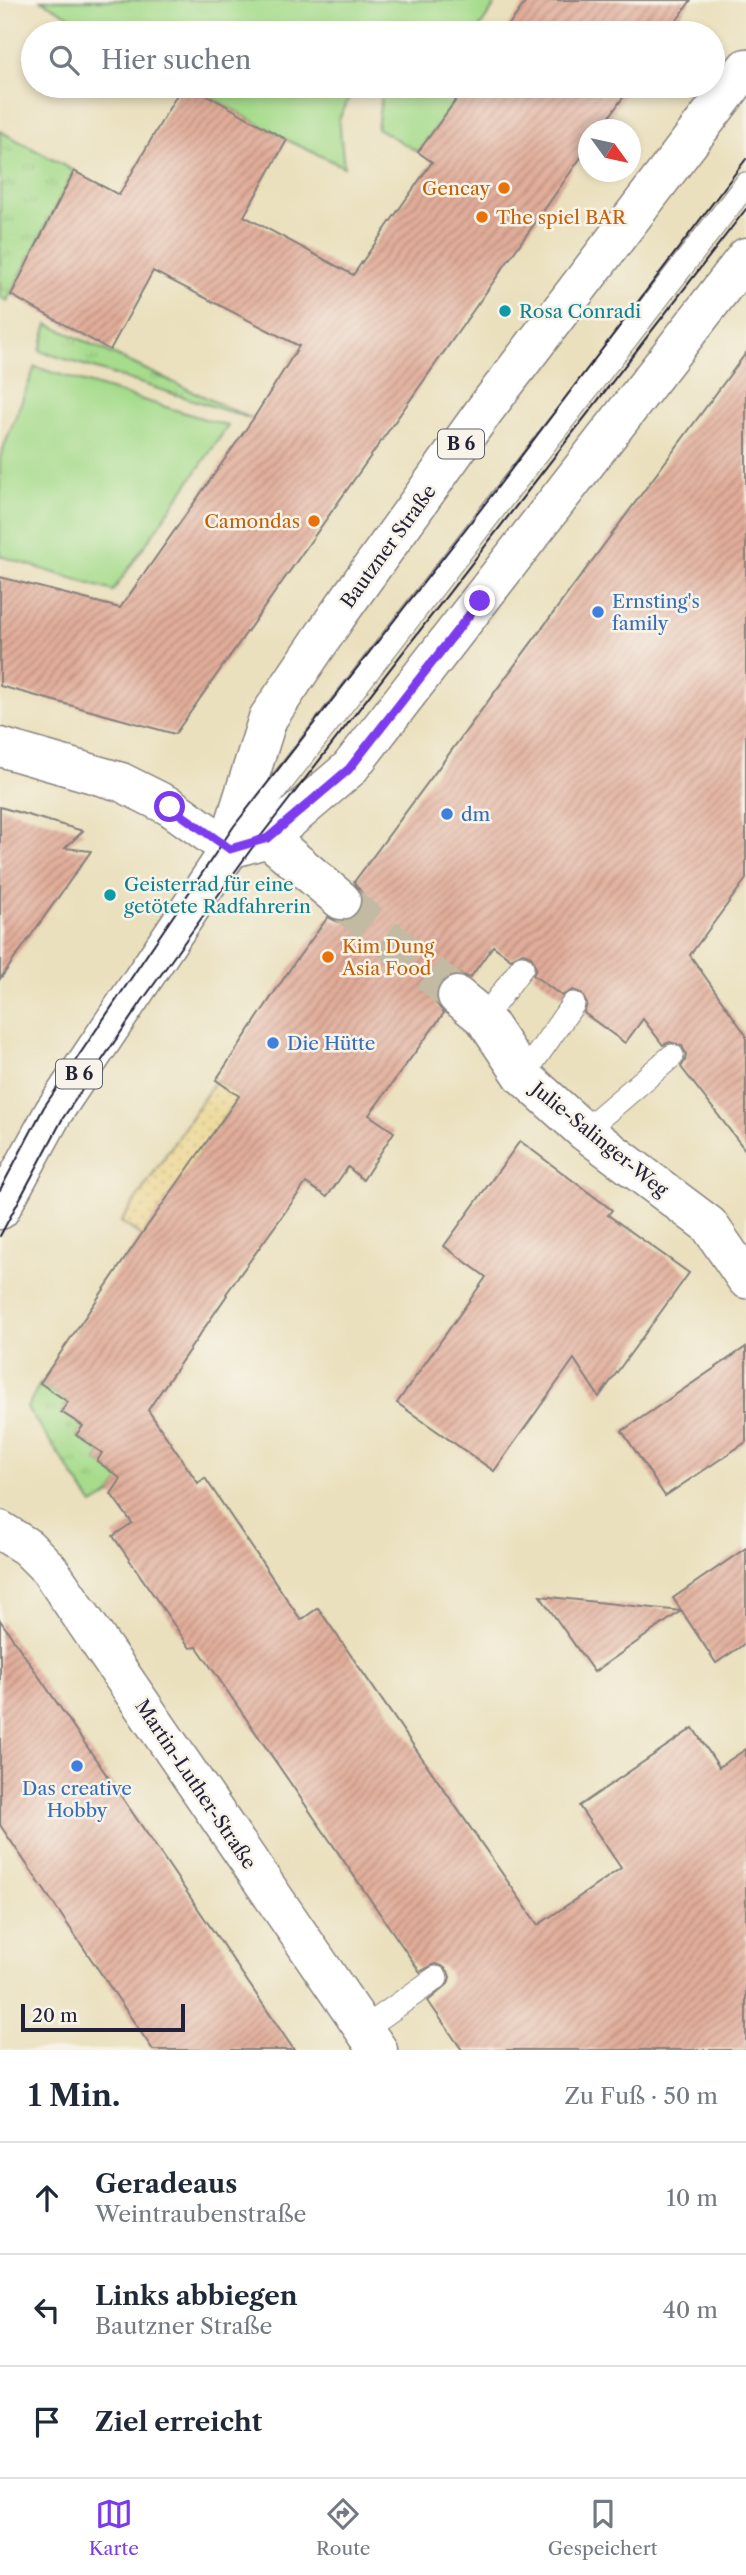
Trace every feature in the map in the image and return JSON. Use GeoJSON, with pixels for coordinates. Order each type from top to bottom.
{"type":"FeatureCollection","features":[{"type":"Feature","properties":{"kind":"main road","name":"Bautzner Straße"},"geometry":{"type":"LineString","coordinates":[[725,95],[746,68]]}},
{"type":"Feature","properties":{"kind":"main road","name":"Bautzner Straße"},"geometry":{"type":"LineString","coordinates":[[0,1210],[53,1113],[230,849],[234,826],[268,718],[337,616],[484,411],[723,98]]}},
{"type":"Feature","properties":{"kind":"main road"},"geometry":{"type":"LineString","coordinates":[[0,747],[121,782],[170,807],[230,849],[268,838],[349,769],[746,257]]}},
{"type":"Feature","properties":{"kind":"main road"},"geometry":{"type":"LineString","coordinates":[[268,838],[341,900]]}},
{"type":"Feature","properties":{"kind":"main road","name":"Julie-Salinger-Weg"},"geometry":{"type":"LineString","coordinates":[[470,1007],[523,1076],[584,1131],[709,1225],[746,1279]]}},
{"type":"Feature","properties":{"kind":"main road","name":"Martin-Luther-Straße"},"geometry":{"type":"LineString","coordinates":[[0,1530],[27,1547],[49,1569],[371,2040]]}},
{"type":"Feature","properties":{"kind":"lane"},"geometry":{"type":"LineString","coordinates":[[230,849],[746,184]]}},
{"type":"Feature","properties":{"kind":"lane"},"geometry":{"type":"LineString","coordinates":[[470,1007],[522,967]]}},
{"type":"Feature","properties":{"kind":"lane"},"geometry":{"type":"LineString","coordinates":[[523,1076],[573,1004]]}},
{"type":"Feature","properties":{"kind":"lane"},"geometry":{"type":"LineString","coordinates":[[584,1131],[672,1056]]}},
{"type":"Feature","properties":{"kind":"lane"},"geometry":{"type":"LineString","coordinates":[[371,2040],[436,1978]]}},
{"type":"Feature","properties":{"kind":"green space"},"geometry":{"type":"Polygon","coordinates":[[[41,0],[498,0],[484,21],[78,21],[41,0]]]}},
{"type":"Feature","properties":{"kind":"green space"},"geometry":{"type":"Polygon","coordinates":[[[212,98],[349,98],[339,119],[344,167],[287,140],[212,98]]]}},
{"type":"Feature","properties":{"kind":"green space"},"geometry":{"type":"Polygon","coordinates":[[[381,98],[457,98],[418,152],[377,128],[381,98]]]}},
{"type":"Feature","properties":{"kind":"green space"},"geometry":{"type":"Polygon","coordinates":[[[0,131],[74,171],[7,301],[0,297],[0,131]]]}},
{"type":"Feature","properties":{"kind":"green space"},"geometry":{"type":"Polygon","coordinates":[[[48,324],[252,419],[40,351],[48,324]]]}},
{"type":"Feature","properties":{"kind":"green space"},"geometry":{"type":"Polygon","coordinates":[[[35,367],[228,426],[113,591],[0,556],[0,457],[35,367]]]}},
{"type":"Feature","properties":{"kind":"green space"},"geometry":{"type":"Polygon","coordinates":[[[40,1383],[68,1402],[61,1412],[83,1426],[77,1436],[102,1453],[97,1461],[121,1479],[111,1494],[93,1505],[27,1408],[40,1383]]]}},
{"type":"Feature","properties":{"kind":"sand"},"geometry":{"type":"Polygon","coordinates":[[[216,1080],[239,1096],[142,1236],[121,1222],[216,1080]]]}},
{"type":"Feature","properties":{"kind":"building"},"geometry":{"type":"Polygon","coordinates":[[[527,0],[691,0],[676,21],[512,21],[527,0]]]}},
{"type":"Feature","properties":{"kind":"building"},"geometry":{"type":"Polygon","coordinates":[[[175,98],[212,98],[287,140],[244,216],[353,275],[432,162],[418,152],[457,98],[623,98],[608,119],[578,119],[578,162],[175,734],[0,686],[0,577],[120,608],[253,419],[299,346],[153,271],[110,350],[11,295],[74,171],[119,195],[175,98]]]}},
{"type":"Feature","properties":{"kind":"building"},"geometry":{"type":"Polygon","coordinates":[[[746,353],[746,879],[690,955],[746,1035],[746,1151],[681,1067],[686,1054],[682,1046],[670,1042],[663,1045],[643,1019],[625,1043],[584,1013],[587,1004],[581,993],[573,990],[562,996],[533,975],[536,968],[531,956],[523,953],[511,959],[493,946],[470,978],[460,974],[450,975],[440,983],[435,993],[436,1003],[444,1013],[369,1115],[394,1132],[363,1180],[348,1167],[327,1197],[306,1183],[226,1294],[148,1410],[198,1483],[205,1478],[301,1620],[318,1608],[538,1925],[621,1868],[579,1806],[693,1728],[719,1767],[746,1749],[746,2050],[462,2050],[428,2001],[448,1984],[448,1971],[435,1964],[420,1972],[197,1647],[190,1648],[113,1536],[132,1523],[111,1494],[121,1479],[97,1461],[102,1453],[76,1435],[83,1426],[61,1412],[68,1402],[40,1383],[239,1096],[216,1080],[292,966],[328,917],[338,922],[348,921],[358,914],[363,903],[362,893],[354,882],[746,353]]]}},
{"type":"Feature","properties":{"kind":"building"},"geometry":{"type":"Polygon","coordinates":[[[0,807],[83,831],[65,848],[91,851],[0,979],[0,807]]]}},
{"type":"Feature","properties":{"kind":"building"},"geometry":{"type":"Polygon","coordinates":[[[520,1141],[612,1210],[608,1215],[689,1273],[599,1397],[574,1359],[494,1471],[397,1403],[486,1277],[444,1246],[520,1141]]]}},
{"type":"Feature","properties":{"kind":"building"},"geometry":{"type":"Polygon","coordinates":[[[746,1347],[746,1442],[665,1496],[622,1431],[746,1347]]]}},
{"type":"Feature","properties":{"kind":"building"},"geometry":{"type":"Polygon","coordinates":[[[746,1548],[746,1643],[716,1663],[673,1598],[746,1548]]]}},
{"type":"Feature","properties":{"kind":"building"},"geometry":{"type":"Polygon","coordinates":[[[540,1596],[606,1603],[681,1611],[594,1672],[540,1596]]]}},
{"type":"Feature","properties":{"kind":"building"},"geometry":{"type":"Polygon","coordinates":[[[0,1620],[294,2050],[153,2050],[0,1825],[0,1620]]]}},
{"type":"Feature","properties":{"kind":"tunnel"},"geometry":{"type":"LineString","coordinates":[[341,900],[457,996]]}},
{"type":"Feature","properties":{"kind":"tram line"},"geometry":{"type":"LineString","coordinates":[[0,1190],[44,1107],[234,826],[491,496],[746,159]]}},
{"type":"Feature","properties":{"kind":"tram line"},"geometry":{"type":"LineString","coordinates":[[0,1236],[63,1118],[142,1001],[257,841],[746,209]]}},
{"type":"Feature","properties":{"kind":"place","name":"Gencay"},"geometry":{"type":"Point","coordinates":[504,188]}},
{"type":"Feature","properties":{"kind":"place","name":"The spiel BAR"},"geometry":{"type":"Point","coordinates":[482,217]}},
{"type":"Feature","properties":{"kind":"place","name":"Rosa Conradi"},"geometry":{"type":"Point","coordinates":[505,311]}},
{"type":"Feature","properties":{"kind":"place","name":"Camondas"},"geometry":{"type":"Point","coordinates":[314,521]}},
{"type":"Feature","properties":{"kind":"place","name":"Ernsting's family"},"geometry":{"type":"Point","coordinates":[598,612]}},
{"type":"Feature","properties":{"kind":"place","name":"dm"},"geometry":{"type":"Point","coordinates":[447,814]}},
{"type":"Feature","properties":{"kind":"place","name":"Geisterrad für eine getötete Radfahrerin"},"geometry":{"type":"Point","coordinates":[110,895]}},
{"type":"Feature","properties":{"kind":"place","name":"Kim Dung Asia Food"},"geometry":{"type":"Point","coordinates":[328,957]}},
{"type":"Feature","properties":{"kind":"place","name":"Die Hütte"},"geometry":{"type":"Point","coordinates":[273,1043]}},
{"type":"Feature","properties":{"kind":"place","name":"Das creative Hobby"},"geometry":{"type":"Point","coordinates":[77,1766]}},
{"type":"Feature","properties":{"kind":"route"},"geometry":{"type":"LineString","coordinates":[[170,807],[230,849],[268,838],[349,769],[480,601]]}}]}
